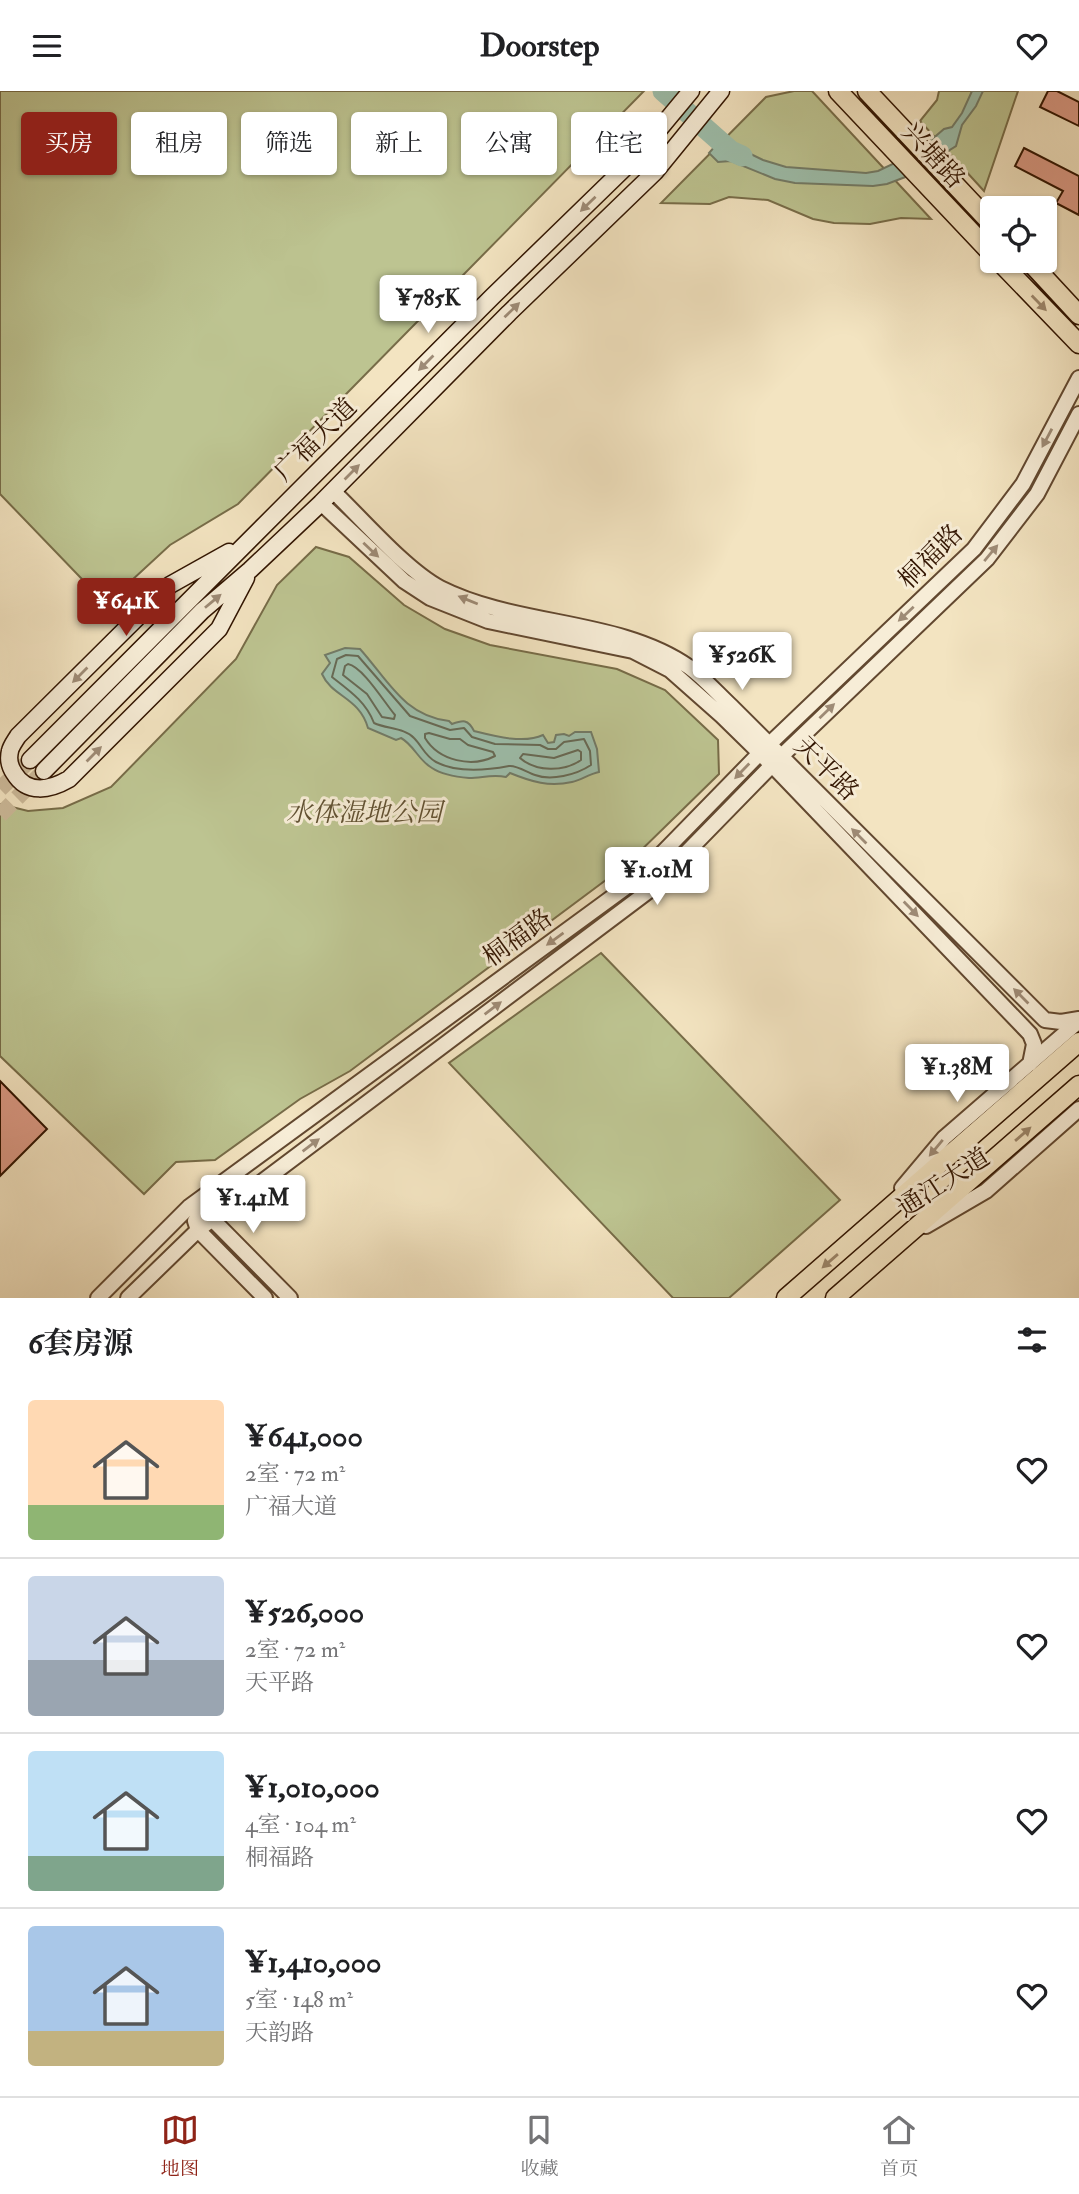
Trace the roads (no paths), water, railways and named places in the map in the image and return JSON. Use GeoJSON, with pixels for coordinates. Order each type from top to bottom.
{"type":"FeatureCollection","features":[{"type":"Feature","properties":{"kind":"main road","name":"广福大道"},"geometry":{"type":"LineString","coordinates":[[30,760],[492,297],[637,156],[691,91]]}},
{"type":"Feature","properties":{"kind":"main road","name":"广福大道"},"geometry":{"type":"LineString","coordinates":[[44,771],[202,611],[327,497],[509,313],[655,172],[721,91]]}},
{"type":"Feature","properties":{"kind":"main road","name":"兴塘路"},"geometry":{"type":"LineString","coordinates":[[838,91],[980,241]]}},
{"type":"Feature","properties":{"kind":"main road","name":"兴塘路"},"geometry":{"type":"LineString","coordinates":[[867,91],[980,212]]}},
{"type":"Feature","properties":{"kind":"main road"},"geometry":{"type":"LineString","coordinates":[[1011,273],[1079,344]]}},
{"type":"Feature","properties":{"kind":"main road"},"geometry":{"type":"LineString","coordinates":[[1040,273],[1079,315]]}},
{"type":"Feature","properties":{"kind":"main road"},"geometry":{"type":"LineString","coordinates":[[247,542],[170,585],[18,736],[9,753],[10,767],[19,782],[36,789],[54,787],[69,779],[219,629],[250,570]]}},
{"type":"Feature","properties":{"kind":"main road","name":"通江大道"},"geometry":{"type":"LineString","coordinates":[[786,1298],[1079,1042]]}},
{"type":"Feature","properties":{"kind":"main road","name":"通江大道"},"geometry":{"type":"LineString","coordinates":[[835,1298],[1079,1085]]}},
{"type":"Feature","properties":{"kind":"street","name":"桐福路"},"geometry":{"type":"LineString","coordinates":[[98,1298],[189,1207],[637,879],[764,749],[974,549],[1023,484],[1079,378]]}},
{"type":"Feature","properties":{"kind":"street","name":"桐福路"},"geometry":{"type":"LineString","coordinates":[[128,1298],[212,1219],[650,890],[776,761],[987,559],[1037,494],[1079,414]]}},
{"type":"Feature","properties":{"kind":"street","name":"天平路"},"geometry":{"type":"LineString","coordinates":[[327,497],[404,581],[430,598],[488,621],[633,651],[670,670],[764,749],[1045,1020],[1079,1020]]}},
{"type":"Feature","properties":{"kind":"street","name":"天平路"},"geometry":{"type":"LineString","coordinates":[[776,761],[1030,1034],[1034,1044],[1030,1064]]}},
{"type":"Feature","properties":{"kind":"street","name":"通江大道"},"geometry":{"type":"LineString","coordinates":[[873,1224],[944,1138],[1079,1020]]}},
{"type":"Feature","properties":{"kind":"street","name":"通江大道"},"geometry":{"type":"LineString","coordinates":[[898,1242],[986,1191],[1079,1109]]}},
{"type":"Feature","properties":{"kind":"street"},"geometry":{"type":"LineString","coordinates":[[189,1207],[212,1219],[290,1298]]}},
{"type":"Feature","properties":{"kind":"street"},"geometry":{"type":"LineString","coordinates":[[189,1207],[198,1230],[265,1298]]}},
{"type":"Feature","properties":{"kind":"water"},"geometry":{"type":"Polygon","coordinates":[[[972,91],[983,91],[962,125],[956,146],[908,176],[887,184],[873,186],[795,183],[775,179],[731,161],[718,162],[709,153],[724,136],[734,146],[763,160],[786,167],[866,173],[878,171],[916,153],[944,129],[952,127],[972,91]]]}},
{"type":"Feature","properties":{"kind":"water"},"geometry":{"type":"Polygon","coordinates":[[[345,648],[360,649],[398,695],[420,712],[433,718],[452,724],[465,721],[474,731],[500,737],[527,739],[543,735],[548,743],[554,742],[556,735],[569,736],[575,732],[591,732],[597,749],[599,772],[572,782],[548,784],[510,773],[506,777],[469,778],[436,770],[427,765],[401,738],[396,740],[368,728],[352,703],[326,682],[322,674],[330,663],[325,655],[345,648]]]}},
{"type":"Feature","properties":{"kind":"waterway"},"geometry":{"type":"LineString","coordinates":[[663,91],[731,151],[742,156]]}},
{"type":"Feature","properties":{"kind":"tunnel"},"geometry":{"type":"LineString","coordinates":[[0,789],[30,760]]}},
{"type":"Feature","properties":{"kind":"tunnel"},"geometry":{"type":"LineString","coordinates":[[0,815],[44,771]]}},
{"type":"Feature","properties":{"kind":"park label","name":"水体湿地公园"},"geometry":{"type":"Point","coordinates":[364,812]}}]}
